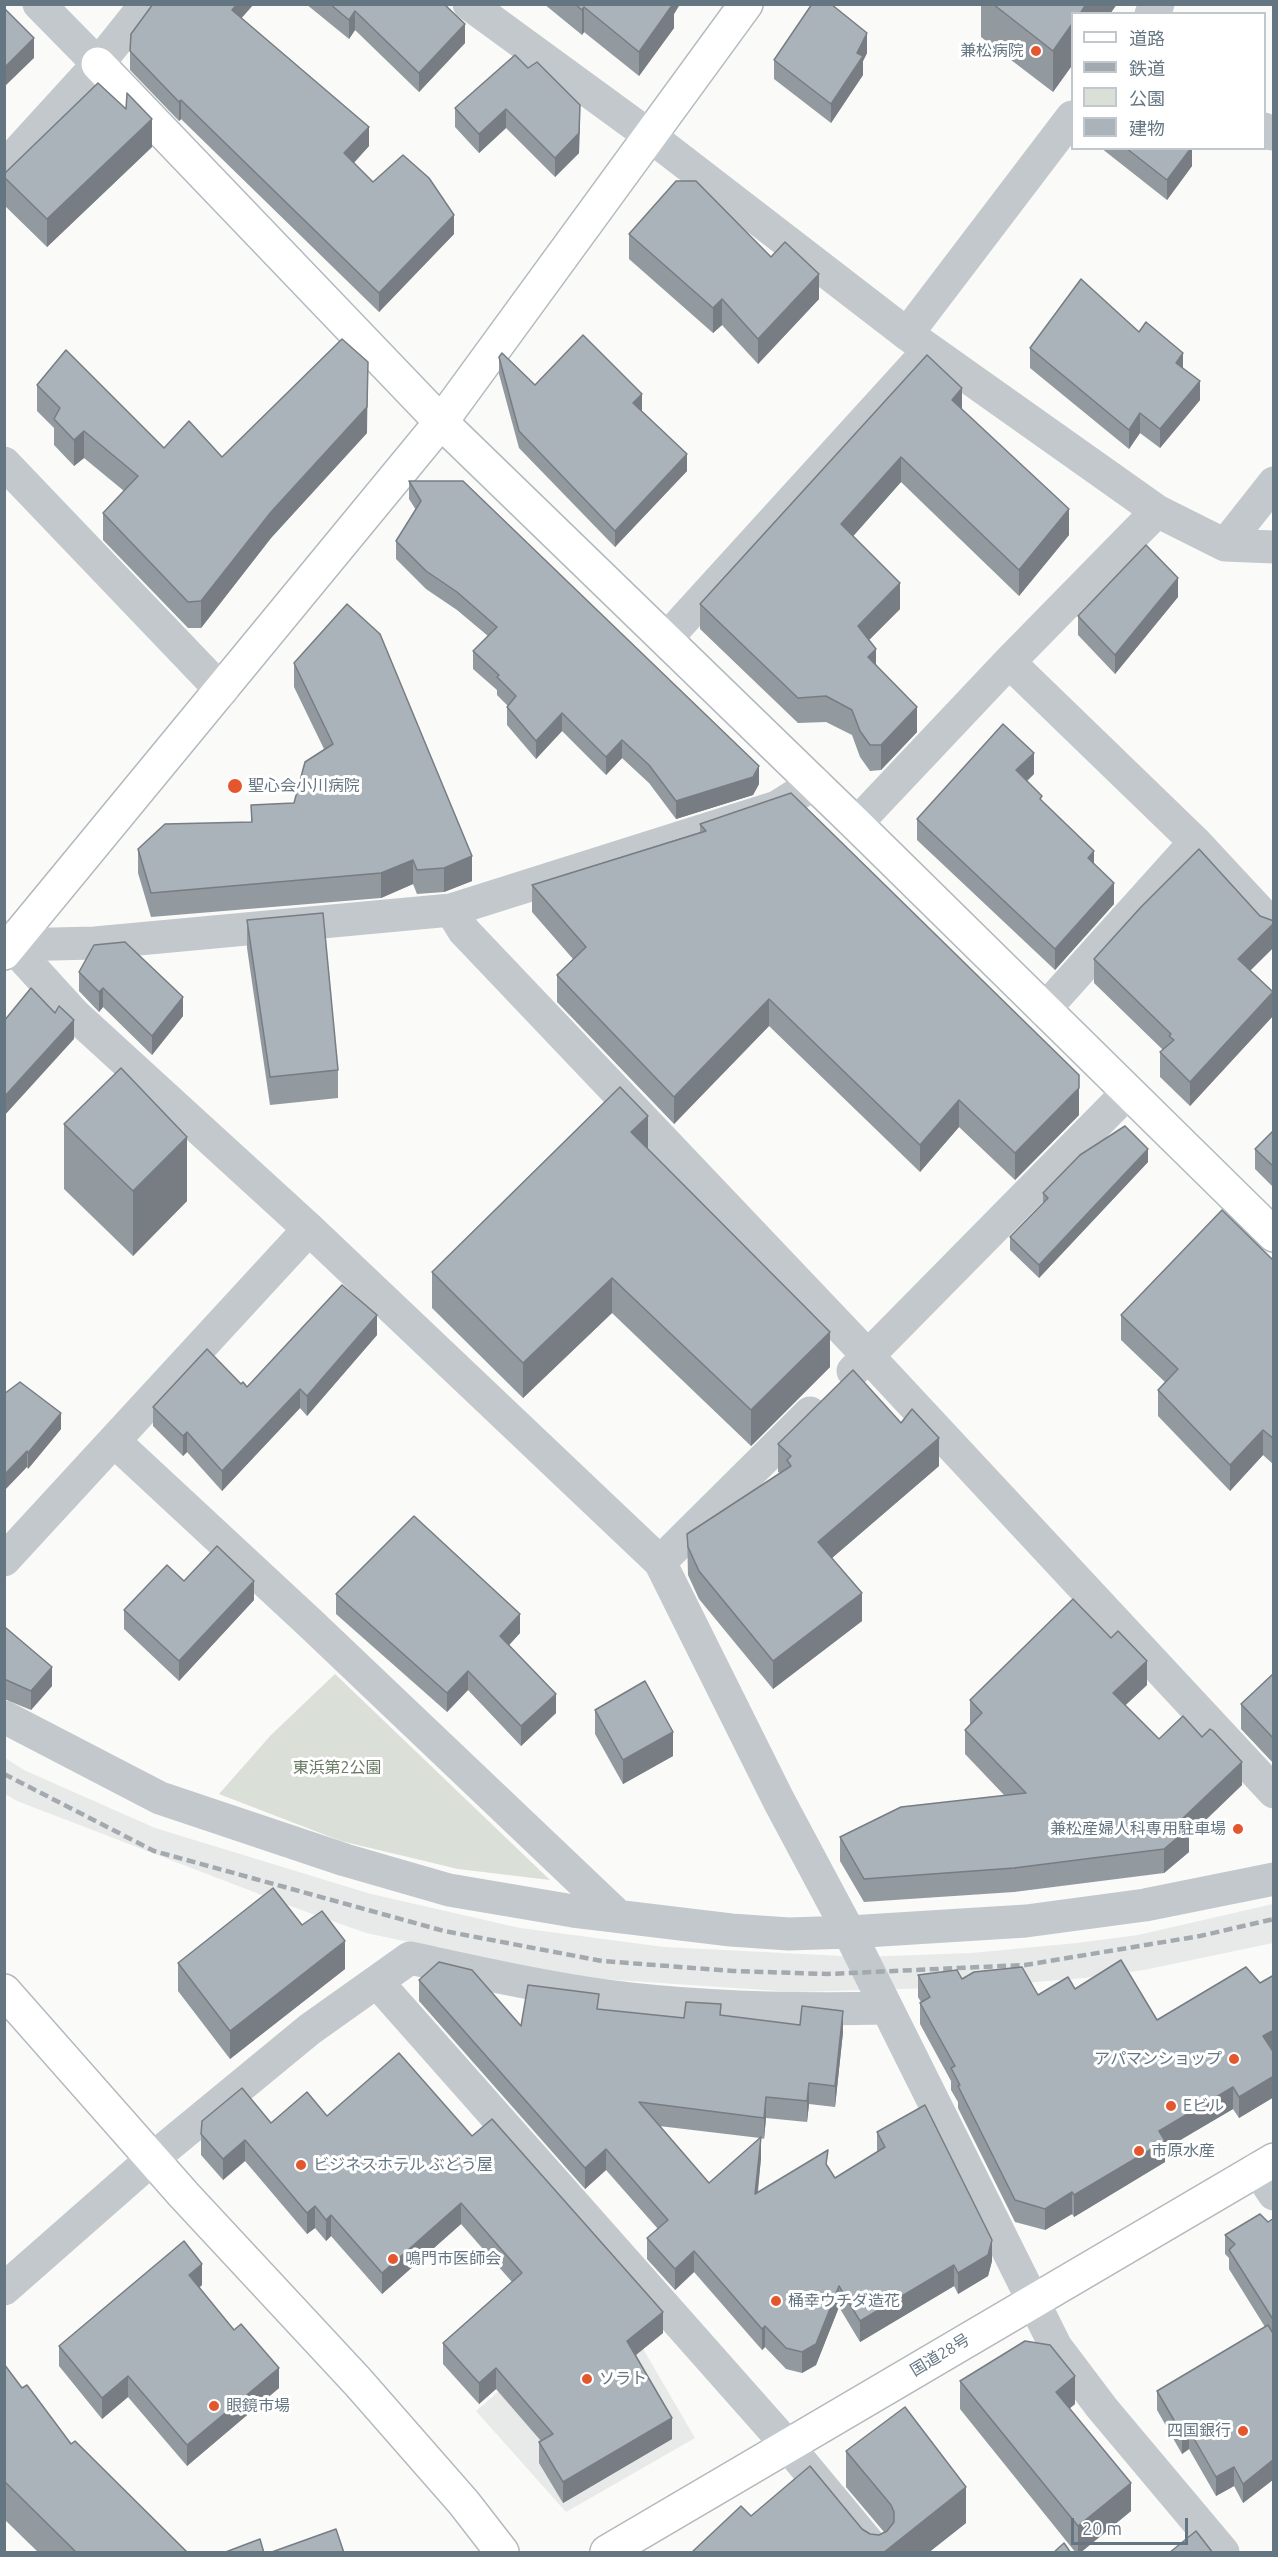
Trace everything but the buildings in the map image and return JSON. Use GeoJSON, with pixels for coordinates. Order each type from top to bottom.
{"type":"FeatureCollection","features":[{"type":"Feature","properties":{"kind":"main road"},"geometry":{"type":"LineString","coordinates":[[7,945],[222,691],[441,422],[746,4]]}},
{"type":"Feature","properties":{"kind":"main road"},"geometry":{"type":"LineString","coordinates":[[98,64],[441,422],[815,783],[1274,1235]]}},
{"type":"Feature","properties":{"kind":"main road"},"geometry":{"type":"LineString","coordinates":[[4,1991],[152,2159],[358,2382],[464,2503],[502,2553]]}},
{"type":"Feature","properties":{"kind":"main road","name":"国道28号"},"geometry":{"type":"LineString","coordinates":[[607,2553],[1033,2300],[1268,2174]]}},
{"type":"Feature","properties":{"kind":"street"},"geometry":{"type":"LineString","coordinates":[[39,4],[98,64]]}},
{"type":"Feature","properties":{"kind":"street"},"geometry":{"type":"LineString","coordinates":[[4,167],[98,64],[146,4]]}},
{"type":"Feature","properties":{"kind":"street"},"geometry":{"type":"LineString","coordinates":[[469,4],[650,136],[918,342],[1157,511],[1225,544],[1274,547]]}},
{"type":"Feature","properties":{"kind":"street"},"geometry":{"type":"LineString","coordinates":[[666,639],[918,342],[1071,118]]}},
{"type":"Feature","properties":{"kind":"street"},"geometry":{"type":"LineString","coordinates":[[4,463],[222,691]]}},
{"type":"Feature","properties":{"kind":"street"},"geometry":{"type":"LineString","coordinates":[[1225,544],[1274,483]]}},
{"type":"Feature","properties":{"kind":"street"},"geometry":{"type":"LineString","coordinates":[[856,824],[1009,662],[1157,511]]}},
{"type":"Feature","properties":{"kind":"street"},"geometry":{"type":"LineString","coordinates":[[1009,662],[1195,842],[1274,927]]}},
{"type":"Feature","properties":{"kind":"street"},"geometry":{"type":"LineString","coordinates":[[7,945],[95,943],[451,910],[777,807],[815,783]]}},
{"type":"Feature","properties":{"kind":"street"},"geometry":{"type":"LineString","coordinates":[[1044,1010],[1195,842]]}},
{"type":"Feature","properties":{"kind":"street"},"geometry":{"type":"LineString","coordinates":[[451,910],[464,931],[868,1356],[1274,1792]]}},
{"type":"Feature","properties":{"kind":"street"},"geometry":{"type":"LineString","coordinates":[[7,945],[76,1016],[309,1229],[660,1562],[779,1801],[849,1932],[1056,2347],[1102,2408],[1223,2553]]}},
{"type":"Feature","properties":{"kind":"street"},"geometry":{"type":"LineString","coordinates":[[660,1562],[868,1356],[1128,1092]]}},
{"type":"Feature","properties":{"kind":"street"},"geometry":{"type":"LineString","coordinates":[[4,1560],[309,1229]]}},
{"type":"Feature","properties":{"kind":"street"},"geometry":{"type":"LineString","coordinates":[[114,1441],[310,1623],[616,1915]]}},
{"type":"Feature","properties":{"kind":"street"},"geometry":{"type":"LineString","coordinates":[[4,1717],[160,1798],[345,1860],[449,1890],[731,1930],[789,1934],[849,1932],[1048,1918],[1145,1905],[1274,1879]]}},
{"type":"Feature","properties":{"kind":"street"},"geometry":{"type":"LineString","coordinates":[[4,2289],[152,2159],[310,2029],[410,1958],[481,1974],[608,1996],[792,2010],[885,2008]]}},
{"type":"Feature","properties":{"kind":"street"},"geometry":{"type":"LineString","coordinates":[[377,1982],[788,2446],[876,2553]]}},
{"type":"Feature","properties":{"kind":"shaded area"},"geometry":{"type":"Polygon","coordinates":[[[5,1758],[24,1770],[155,1828],[371,1894],[520,1928],[664,1947],[862,1957],[971,1953],[1077,1943],[1138,1935],[1273,1904],[1273,1943],[1144,1970],[1084,1978],[974,1987],[794,1992],[601,1979],[522,1966],[366,1933],[293,1907],[17,1801],[5,1794],[5,1758]]]}},
{"type":"Feature","properties":{"kind":"shaded area","name":"ソラト"},"geometry":{"type":"Polygon","coordinates":[[[602,2301],[642,2347],[695,2438],[566,2512],[476,2411],[602,2301]]]}},
{"type":"Feature","properties":{"kind":"green space","name":"東浜第2公園"},"geometry":{"type":"Polygon","coordinates":[[[335,1674],[550,1880],[458,1869],[341,1841],[219,1794],[271,1735],[335,1674]]]}},
{"type":"Feature","properties":{"kind":"railway"},"geometry":{"type":"LineString","coordinates":[[4,1774],[154,1851],[444,1931],[602,1961],[733,1971],[828,1974],[1025,1965],[1200,1936],[1274,1919]]}},
{"type":"Feature","properties":{"kind":"place","name":"兼松病院"},"geometry":{"type":"Point","coordinates":[1036,51]}},
{"type":"Feature","properties":{"kind":"place","name":"聖心会小川病院"},"geometry":{"type":"Point","coordinates":[235,786]}},
{"type":"Feature","properties":{"kind":"place","name":"兼松産婦人科専用駐車場"},"geometry":{"type":"Point","coordinates":[1238,1829]}},
{"type":"Feature","properties":{"kind":"place","name":"アパマンショップ"},"geometry":{"type":"Point","coordinates":[1234,2059]}},
{"type":"Feature","properties":{"kind":"place","name":"Eビル"},"geometry":{"type":"Point","coordinates":[1171,2106]}},
{"type":"Feature","properties":{"kind":"place","name":"市原水産"},"geometry":{"type":"Point","coordinates":[1139,2151]}},
{"type":"Feature","properties":{"kind":"place","name":"ビジネスホテル ぶどう屋"},"geometry":{"type":"Point","coordinates":[301,2165]}},
{"type":"Feature","properties":{"kind":"place","name":"鳴門市医師会"},"geometry":{"type":"Point","coordinates":[393,2259]}},
{"type":"Feature","properties":{"kind":"place","name":"桶幸ウチダ造花"},"geometry":{"type":"Point","coordinates":[776,2301]}},
{"type":"Feature","properties":{"kind":"place","name":"ソラト"},"geometry":{"type":"Point","coordinates":[587,2379]}},
{"type":"Feature","properties":{"kind":"place","name":"眼鏡市場"},"geometry":{"type":"Point","coordinates":[214,2406]}},
{"type":"Feature","properties":{"kind":"place","name":"四国銀行"},"geometry":{"type":"Point","coordinates":[1243,2431]}}]}
